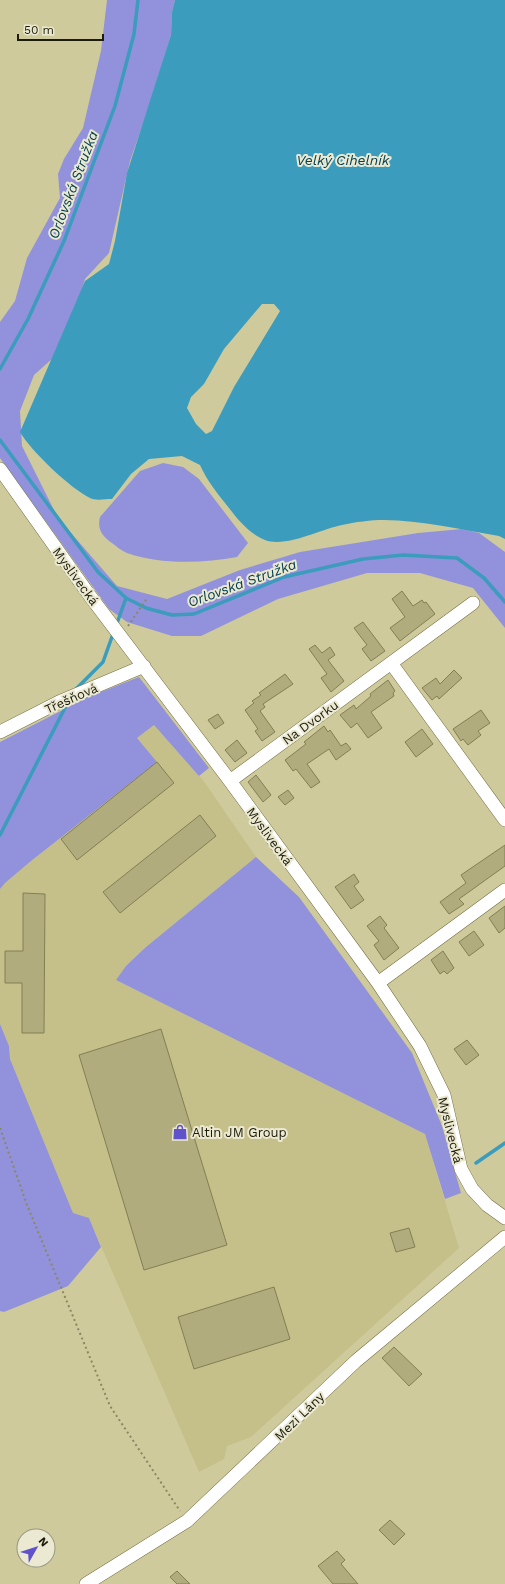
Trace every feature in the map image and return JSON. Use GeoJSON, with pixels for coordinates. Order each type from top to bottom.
{"type":"FeatureCollection","features":[{"type":"Feature","properties":{"kind":"street","name":"Myslivecká"},"geometry":{"type":"LineString","coordinates":[[0,469],[121,637],[230,781],[378,983],[420,1046],[444,1095],[461,1169],[472,1189],[487,1205],[505,1218]]}},
{"type":"Feature","properties":{"kind":"street","name":"Na Dvorku"},"geometry":{"type":"LineString","coordinates":[[230,781],[473,603]]}},
{"type":"Feature","properties":{"kind":"street"},"geometry":{"type":"LineString","coordinates":[[391,663],[505,820]]}},
{"type":"Feature","properties":{"kind":"street","name":"Třešňová"},"geometry":{"type":"LineString","coordinates":[[0,732],[59,702],[144,666]]}},
{"type":"Feature","properties":{"kind":"street"},"geometry":{"type":"LineString","coordinates":[[378,983],[505,890]]}},
{"type":"Feature","properties":{"kind":"street","name":"Mezi Lány"},"geometry":{"type":"LineString","coordinates":[[86,1584],[188,1522],[356,1361],[505,1237]]}},
{"type":"Feature","properties":{"kind":"path"},"geometry":{"type":"LineString","coordinates":[[136,612],[148,597]]}},
{"type":"Feature","properties":{"kind":"path"},"geometry":{"type":"LineString","coordinates":[[0,1128],[27,1205],[110,1406],[188,1522]]}},
{"type":"Feature","properties":{"kind":"shaded area"},"geometry":{"type":"Polygon","coordinates":[[[107,0],[175,0],[172,12],[171,35],[152,98],[130,161],[109,253],[85,279],[81,292],[52,359],[34,375],[20,411],[22,446],[58,518],[117,586],[167,599],[240,570],[300,552],[418,533],[462,529],[479,533],[505,552],[505,628],[473,588],[420,573],[367,573],[278,599],[201,636],[172,636],[127,622],[109,609],[0,458],[0,322],[15,301],[27,258],[60,198],[58,174],[64,159],[83,128],[101,51],[107,0]]]}},
{"type":"Feature","properties":{"kind":"shaded area"},"geometry":{"type":"Polygon","coordinates":[[[163,463],[183,467],[199,479],[248,543],[237,557],[196,562],[154,560],[125,552],[103,535],[99,525],[100,517],[140,471],[163,463]]]}},
{"type":"Feature","properties":{"kind":"shaded area"},"geometry":{"type":"Polygon","coordinates":[[[139,677],[209,768],[199,776],[154,725],[137,738],[157,762],[31,861],[0,889],[0,742],[86,698],[139,677]]]}},
{"type":"Feature","properties":{"kind":"shaded area"},"geometry":{"type":"Polygon","coordinates":[[[154,725],[203,780],[256,857],[146,947],[116,980],[425,1134],[459,1248],[251,1437],[227,1446],[224,1459],[199,1472],[89,1218],[73,1213],[10,1059],[9,1046],[0,1024],[0,889],[31,861],[157,762],[137,738],[154,725]]]}},
{"type":"Feature","properties":{"kind":"shaded area"},"geometry":{"type":"Polygon","coordinates":[[[256,857],[299,897],[412,1053],[442,1126],[461,1193],[445,1199],[425,1134],[116,980],[126,966],[146,947],[256,857]]]}},
{"type":"Feature","properties":{"kind":"shaded area"},"geometry":{"type":"Polygon","coordinates":[[[0,1024],[9,1046],[10,1059],[73,1213],[89,1218],[101,1247],[68,1286],[4,1312],[0,1311],[0,1024]]]}},
{"type":"Feature","properties":{"kind":"water","name":"Velký Cihelník"},"geometry":{"type":"Polygon","coordinates":[[[175,0],[505,0],[505,539],[499,536],[442,526],[398,520],[384,520],[347,524],[293,540],[273,542],[265,540],[249,530],[236,517],[213,487],[200,465],[182,456],[149,459],[131,474],[112,499],[100,500],[90,498],[62,478],[25,440],[20,432],[85,281],[109,264],[115,241],[127,173],[171,35],[172,12],[175,0]],[[262,304],[224,349],[204,384],[191,397],[187,408],[196,424],[206,434],[212,431],[234,387],[280,311],[274,304],[262,304]]]}},
{"type":"Feature","properties":{"kind":"building"},"geometry":{"type":"Polygon","coordinates":[[[402,591],[413,606],[422,600],[424,603],[426,602],[435,614],[400,641],[390,628],[405,617],[392,599],[402,591]]]}},
{"type":"Feature","properties":{"kind":"building"},"geometry":{"type":"Polygon","coordinates":[[[363,622],[385,651],[371,661],[362,649],[367,645],[354,628],[363,622]]]}},
{"type":"Feature","properties":{"kind":"building"},"geometry":{"type":"Polygon","coordinates":[[[315,645],[322,653],[330,647],[335,655],[328,660],[344,681],[331,692],[321,678],[327,674],[309,649],[315,645]]]}},
{"type":"Feature","properties":{"kind":"building"},"geometry":{"type":"Polygon","coordinates":[[[454,670],[462,678],[439,699],[437,696],[432,700],[422,688],[436,678],[440,684],[454,670]]]}},
{"type":"Feature","properties":{"kind":"building"},"geometry":{"type":"Polygon","coordinates":[[[285,674],[293,684],[263,704],[265,707],[260,711],[275,732],[262,741],[255,731],[258,729],[245,710],[254,703],[252,701],[261,695],[259,693],[285,674]]]}},
{"type":"Feature","properties":{"kind":"building"},"geometry":{"type":"Polygon","coordinates":[[[388,680],[395,691],[393,693],[394,696],[371,712],[382,728],[368,738],[357,723],[351,728],[340,715],[354,705],[356,709],[371,696],[370,694],[388,680]]]}},
{"type":"Feature","properties":{"kind":"building"},"geometry":{"type":"Polygon","coordinates":[[[481,710],[490,723],[478,731],[481,735],[468,745],[463,739],[461,741],[453,729],[481,710]]]}},
{"type":"Feature","properties":{"kind":"building"},"geometry":{"type":"Polygon","coordinates":[[[218,714],[224,723],[215,729],[208,720],[218,714]]]}},
{"type":"Feature","properties":{"kind":"building"},"geometry":{"type":"Polygon","coordinates":[[[324,726],[328,732],[330,730],[341,746],[346,743],[351,749],[336,760],[329,749],[307,764],[320,782],[311,788],[296,769],[293,771],[285,760],[306,744],[304,742],[324,726]]]}},
{"type":"Feature","properties":{"kind":"building"},"geometry":{"type":"Polygon","coordinates":[[[422,729],[433,744],[416,757],[405,742],[422,729]]]}},
{"type":"Feature","properties":{"kind":"building"},"geometry":{"type":"Polygon","coordinates":[[[237,740],[247,753],[235,762],[225,750],[237,740]]]}},
{"type":"Feature","properties":{"kind":"building"},"geometry":{"type":"Polygon","coordinates":[[[157,762],[174,783],[77,860],[61,839],[157,762]]]}},
{"type":"Feature","properties":{"kind":"building"},"geometry":{"type":"Polygon","coordinates":[[[256,775],[271,795],[263,802],[248,782],[256,775]]]}},
{"type":"Feature","properties":{"kind":"building"},"geometry":{"type":"Polygon","coordinates":[[[288,790],[294,798],[285,805],[278,797],[288,790]]]}},
{"type":"Feature","properties":{"kind":"building"},"geometry":{"type":"Polygon","coordinates":[[[200,815],[216,836],[120,913],[103,892],[200,815]]]}},
{"type":"Feature","properties":{"kind":"building"},"geometry":{"type":"Polygon","coordinates":[[[505,845],[505,866],[459,899],[464,904],[449,914],[440,902],[466,883],[461,875],[505,845]]]}},
{"type":"Feature","properties":{"kind":"building"},"geometry":{"type":"Polygon","coordinates":[[[354,874],[359,882],[354,886],[364,900],[351,909],[335,887],[354,874]]]}},
{"type":"Feature","properties":{"kind":"building"},"geometry":{"type":"Polygon","coordinates":[[[23,893],[45,894],[44,1033],[22,1033],[22,983],[5,983],[5,951],[23,951],[23,893]]]}},
{"type":"Feature","properties":{"kind":"building"},"geometry":{"type":"Polygon","coordinates":[[[505,906],[505,928],[499,933],[489,918],[505,906]]]}},
{"type":"Feature","properties":{"kind":"building"},"geometry":{"type":"Polygon","coordinates":[[[380,916],[387,925],[384,928],[399,948],[384,960],[374,945],[379,941],[367,926],[380,916]]]}},
{"type":"Feature","properties":{"kind":"building"},"geometry":{"type":"Polygon","coordinates":[[[474,931],[484,945],[469,956],[459,942],[474,931]]]}},
{"type":"Feature","properties":{"kind":"building"},"geometry":{"type":"Polygon","coordinates":[[[443,951],[454,968],[447,974],[444,971],[440,974],[431,960],[443,951]]]}},
{"type":"Feature","properties":{"kind":"building"},"geometry":{"type":"Polygon","coordinates":[[[161,1029],[227,1245],[144,1270],[79,1055],[161,1029]]]}},
{"type":"Feature","properties":{"kind":"building"},"geometry":{"type":"Polygon","coordinates":[[[467,1040],[479,1055],[466,1065],[454,1049],[467,1040]]]}},
{"type":"Feature","properties":{"kind":"building"},"geometry":{"type":"Polygon","coordinates":[[[409,1228],[415,1247],[396,1252],[390,1233],[409,1228]]]}},
{"type":"Feature","properties":{"kind":"building"},"geometry":{"type":"Polygon","coordinates":[[[274,1287],[290,1339],[194,1369],[178,1317],[274,1287]]]}},
{"type":"Feature","properties":{"kind":"building"},"geometry":{"type":"Polygon","coordinates":[[[394,1347],[422,1374],[409,1386],[382,1358],[394,1347]]]}},
{"type":"Feature","properties":{"kind":"building"},"geometry":{"type":"Polygon","coordinates":[[[390,1520],[405,1534],[394,1545],[379,1530],[390,1520]]]}},
{"type":"Feature","properties":{"kind":"building"},"geometry":{"type":"Polygon","coordinates":[[[337,1551],[345,1560],[341,1564],[358,1584],[333,1584],[318,1566],[337,1551]]]}},
{"type":"Feature","properties":{"kind":"building"},"geometry":{"type":"Polygon","coordinates":[[[177,1571],[190,1584],[177,1584],[170,1577],[177,1571]]]}},
{"type":"Feature","properties":{"kind":"waterway","name":"Orlovská Stružka"},"geometry":{"type":"LineString","coordinates":[[0,369],[28,319],[64,241],[115,106],[134,34],[138,0]]}},
{"type":"Feature","properties":{"kind":"waterway","name":"Orlovská Stružka"},"geometry":{"type":"LineString","coordinates":[[0,440],[98,572],[126,598],[146,608],[172,615],[194,614],[284,577],[363,559],[403,555],[457,558],[484,578],[505,602]]}},
{"type":"Feature","properties":{"kind":"waterway"},"geometry":{"type":"LineString","coordinates":[[116,626],[126,598]]}},
{"type":"Feature","properties":{"kind":"waterway"},"geometry":{"type":"LineString","coordinates":[[75,690],[103,662],[113,634]]}},
{"type":"Feature","properties":{"kind":"waterway"},"geometry":{"type":"LineString","coordinates":[[0,835],[67,704]]}},
{"type":"Feature","properties":{"kind":"waterway"},"geometry":{"type":"LineString","coordinates":[[476,1163],[505,1143]]}},
{"type":"Feature","properties":{"kind":"place","name":"Altin JM Group"},"geometry":{"type":"Point","coordinates":[180,1132]}}]}
